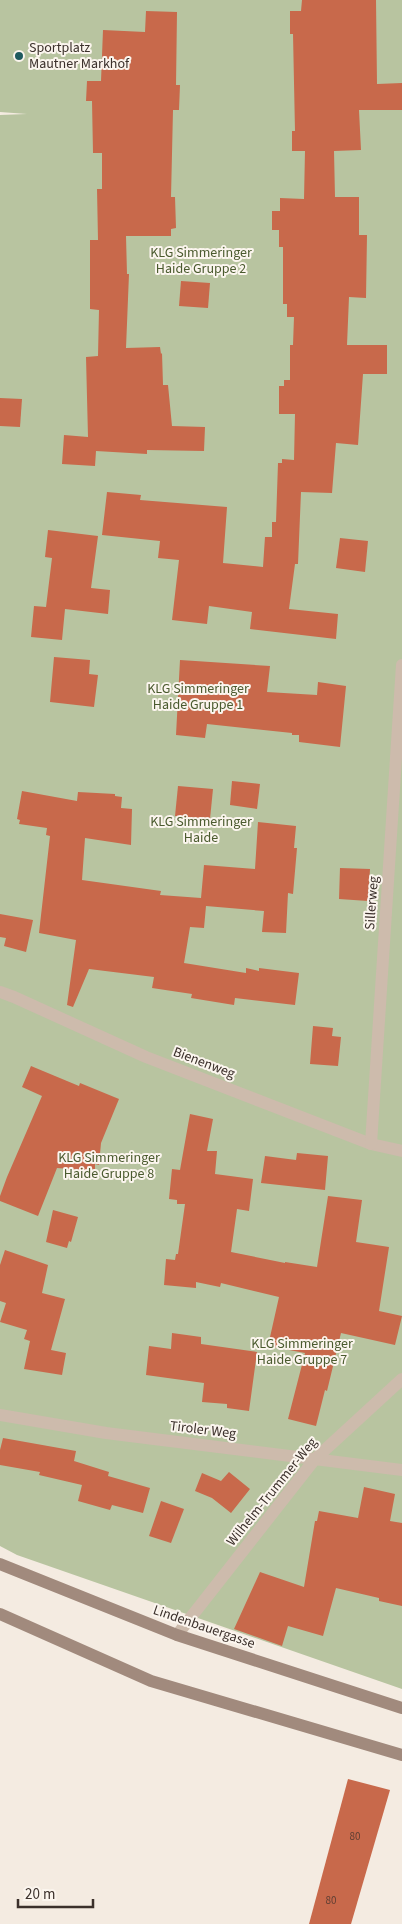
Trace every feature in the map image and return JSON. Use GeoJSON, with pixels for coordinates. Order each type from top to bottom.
{"type":"FeatureCollection","features":[{"type":"Feature","properties":{"kind":"street","name":"Sillerweg"},"geometry":{"type":"LineString","coordinates":[[371,1144],[402,665]]}},
{"type":"Feature","properties":{"kind":"street","name":"Bienenweg"},"geometry":{"type":"LineString","coordinates":[[0,992],[146,1057],[371,1144],[402,1151]]}},
{"type":"Feature","properties":{"kind":"street","name":"Wilhelm-Trummer-Weg"},"geometry":{"type":"LineString","coordinates":[[177,1635],[315,1459],[402,1379]]}},
{"type":"Feature","properties":{"kind":"street","name":"Tiroler Weg"},"geometry":{"type":"LineString","coordinates":[[0,1416],[106,1433],[402,1470]]}},
{"type":"Feature","properties":{"kind":"street","name":"Lindenbauergasse"},"geometry":{"type":"LineString","coordinates":[[0,1564],[177,1635],[402,1708]]}},
{"type":"Feature","properties":{"kind":"street"},"geometry":{"type":"LineString","coordinates":[[0,1614],[151,1681],[402,1755]]}},
{"type":"Feature","properties":{"kind":"green space","name":"KLG Simmeringer Haide"},"geometry":{"type":"Polygon","coordinates":[[[0,0],[402,0],[402,1689],[17,1555],[0,1546],[0,115],[27,114],[0,112],[0,0]]]}},
{"type":"Feature","properties":{"kind":"building"},"geometry":{"type":"Polygon","coordinates":[[[302,0],[376,0],[377,84],[402,83],[402,110],[359,110],[361,150],[334,151],[335,197],[359,197],[359,235],[367,235],[366,298],[349,297],[347,345],[387,345],[387,374],[363,374],[358,445],[336,443],[332,493],[301,492],[298,564],[295,564],[289,609],[338,614],[336,639],[250,629],[252,612],[209,606],[207,624],[172,620],[179,560],[158,558],[160,541],[102,535],[107,492],[141,495],[140,500],[227,507],[223,563],[263,567],[265,537],[272,537],[272,522],[276,522],[278,463],[282,463],[282,459],[294,460],[295,414],[279,414],[279,386],[284,386],[284,380],[290,380],[290,345],[293,345],[294,317],[287,317],[287,304],[283,304],[283,247],[279,247],[279,230],[272,230],[272,211],[280,211],[280,198],[304,199],[305,151],[292,151],[292,131],[295,131],[293,34],[290,34],[290,11],[301,11],[302,0]]]}},
{"type":"Feature","properties":{"kind":"building"},"geometry":{"type":"Polygon","coordinates":[[[146,11],[177,12],[176,85],[180,85],[179,110],[173,110],[171,197],[175,197],[176,228],[171,229],[171,236],[126,236],[127,274],[129,274],[126,348],[160,347],[162,353],[163,385],[168,385],[172,426],[205,427],[204,451],[147,450],[147,454],[96,451],[95,466],[62,464],[64,435],[88,437],[86,357],[98,356],[99,310],[90,309],[90,240],[98,240],[97,189],[102,189],[102,153],[93,153],[92,101],[86,101],[87,81],[101,81],[103,30],[145,32],[146,11]]]}},
{"type":"Feature","properties":{"kind":"building"},"geometry":{"type":"Polygon","coordinates":[[[181,281],[210,283],[208,308],[179,306],[181,281]]]}},
{"type":"Feature","properties":{"kind":"building"},"geometry":{"type":"Polygon","coordinates":[[[0,398],[22,399],[20,427],[0,426],[0,398]]]}},
{"type":"Feature","properties":{"kind":"building"},"geometry":{"type":"Polygon","coordinates":[[[48,530],[98,536],[91,588],[110,590],[108,614],[65,609],[62,640],[31,637],[34,606],[46,607],[52,558],[45,557],[48,530]]]}},
{"type":"Feature","properties":{"kind":"building"},"geometry":{"type":"Polygon","coordinates":[[[340,538],[368,541],[365,572],[336,568],[340,538]]]}},
{"type":"Feature","properties":{"kind":"building"},"geometry":{"type":"Polygon","coordinates":[[[54,657],[90,660],[89,674],[98,675],[94,707],[50,702],[54,657]]]}},
{"type":"Feature","properties":{"kind":"building"},"geometry":{"type":"Polygon","coordinates":[[[180,660],[270,666],[267,692],[317,695],[318,682],[346,686],[340,747],[299,742],[299,735],[292,735],[292,733],[207,724],[205,738],[176,735],[180,660]]]}},
{"type":"Feature","properties":{"kind":"building"},"geometry":{"type":"Polygon","coordinates":[[[232,781],[260,784],[257,809],[230,805],[232,781]]]}},
{"type":"Feature","properties":{"kind":"building"},"geometry":{"type":"Polygon","coordinates":[[[178,786],[213,789],[210,819],[175,816],[178,786]]]}},
{"type":"Feature","properties":{"kind":"building"},"geometry":{"type":"Polygon","coordinates":[[[22,791],[77,801],[78,792],[115,794],[115,796],[122,797],[121,808],[132,809],[131,845],[85,838],[82,880],[161,891],[160,895],[201,898],[204,865],[255,869],[258,822],[296,826],[294,848],[297,848],[293,894],[288,893],[286,933],[262,932],[264,911],[206,906],[204,928],[190,927],[184,963],[246,973],[246,968],[259,971],[259,968],[299,973],[295,1005],[235,998],[234,1005],[191,998],[192,994],[152,988],[154,977],[89,969],[73,1007],[67,1005],[76,940],[39,933],[50,836],[46,835],[47,828],[19,824],[20,820],[17,819],[22,791]]]}},
{"type":"Feature","properties":{"kind":"building"},"geometry":{"type":"Polygon","coordinates":[[[340,868],[370,869],[368,901],[339,899],[340,868]]]}},
{"type":"Feature","properties":{"kind":"building"},"geometry":{"type":"Polygon","coordinates":[[[0,914],[33,920],[26,952],[4,946],[6,938],[0,937],[0,914]]]}},
{"type":"Feature","properties":{"kind":"building"},"geometry":{"type":"Polygon","coordinates":[[[313,1026],[333,1028],[332,1036],[341,1037],[338,1066],[310,1064],[313,1026]]]}},
{"type":"Feature","properties":{"kind":"building"},"geometry":{"type":"Polygon","coordinates":[[[31,1066],[79,1086],[80,1083],[119,1099],[101,1143],[99,1165],[95,1164],[95,1169],[83,1170],[57,1168],[38,1216],[0,1201],[7,1177],[42,1096],[22,1087],[31,1066]]]}},
{"type":"Feature","properties":{"kind":"building"},"geometry":{"type":"Polygon","coordinates":[[[190,1114],[213,1119],[207,1151],[217,1151],[215,1174],[253,1179],[249,1211],[237,1209],[231,1252],[285,1263],[317,1267],[328,1196],[362,1200],[356,1242],[389,1247],[379,1311],[402,1316],[395,1345],[341,1333],[327,1391],[325,1390],[316,1426],[288,1419],[305,1353],[268,1346],[279,1297],[221,1283],[220,1287],[196,1282],[196,1288],[164,1285],[166,1259],[175,1260],[176,1254],[178,1254],[185,1204],[177,1204],[177,1200],[169,1199],[172,1169],[180,1170],[190,1114]]]}},
{"type":"Feature","properties":{"kind":"building"},"geometry":{"type":"Polygon","coordinates":[[[297,1153],[328,1156],[325,1190],[261,1183],[265,1156],[296,1160],[297,1153]]]}},
{"type":"Feature","properties":{"kind":"building"},"geometry":{"type":"Polygon","coordinates":[[[53,1210],[78,1217],[71,1242],[69,1241],[67,1248],[46,1242],[53,1210]]]}},
{"type":"Feature","properties":{"kind":"building"},"geometry":{"type":"Polygon","coordinates":[[[5,1250],[48,1265],[42,1293],[65,1299],[51,1350],[66,1353],[62,1375],[24,1369],[30,1341],[24,1339],[27,1330],[0,1322],[6,1303],[0,1301],[0,1265],[5,1250]]]}},
{"type":"Feature","properties":{"kind":"building"},"geometry":{"type":"Polygon","coordinates":[[[172,1333],[201,1337],[201,1344],[257,1352],[249,1411],[227,1408],[227,1404],[202,1402],[204,1383],[146,1375],[149,1346],[171,1349],[172,1333]]]}},
{"type":"Feature","properties":{"kind":"building"},"geometry":{"type":"Polygon","coordinates":[[[3,1438],[76,1451],[74,1461],[109,1472],[108,1476],[150,1488],[143,1513],[112,1505],[110,1510],[78,1501],[82,1485],[39,1475],[40,1472],[0,1465],[0,1450],[3,1438]]]}},
{"type":"Feature","properties":{"kind":"building"},"geometry":{"type":"Polygon","coordinates":[[[229,1472],[250,1489],[231,1513],[212,1498],[195,1491],[202,1473],[221,1481],[229,1472]]]}},
{"type":"Feature","properties":{"kind":"building"},"geometry":{"type":"Polygon","coordinates":[[[364,1487],[395,1494],[390,1521],[402,1523],[402,1606],[379,1601],[379,1598],[336,1588],[323,1636],[288,1626],[282,1646],[234,1629],[260,1572],[304,1587],[315,1521],[317,1521],[319,1511],[358,1518],[364,1487]]]}},
{"type":"Feature","properties":{"kind":"building"},"geometry":{"type":"Polygon","coordinates":[[[161,1501],[184,1509],[171,1543],[149,1536],[161,1501]]]}},
{"type":"Feature","properties":{"kind":"building"},"geometry":{"type":"Polygon","coordinates":[[[348,1779],[390,1790],[351,1924],[309,1924],[348,1779]]]}},
{"type":"Feature","properties":{"kind":"place","name":"Sportplatz Mautner Markhof"},"geometry":{"type":"Point","coordinates":[19,56]}},
{"type":"Feature","properties":{"kind":"park label","name":"KLG Simmeringer Haide Gruppe 2"},"geometry":{"type":"Point","coordinates":[201,262]}},
{"type":"Feature","properties":{"kind":"park label","name":"KLG Simmeringer Haide Gruppe 1"},"geometry":{"type":"Point","coordinates":[198,698]}},
{"type":"Feature","properties":{"kind":"park label","name":"KLG Simmeringer Haide Gruppe 8"},"geometry":{"type":"Point","coordinates":[109,1166]}},
{"type":"Feature","properties":{"kind":"park label","name":"KLG Simmeringer Haide Gruppe 7"},"geometry":{"type":"Point","coordinates":[302,1352]}}]}
